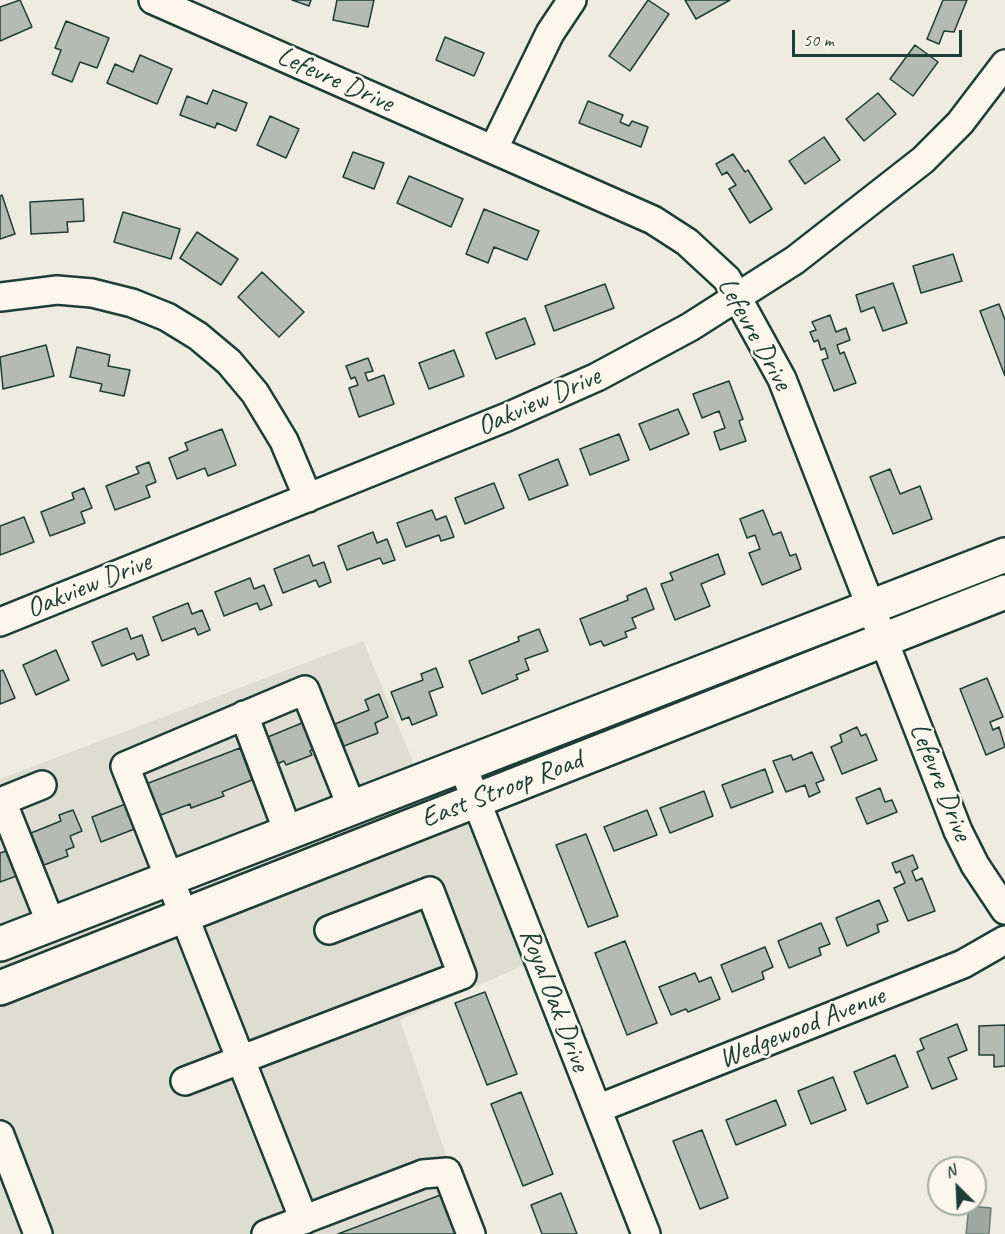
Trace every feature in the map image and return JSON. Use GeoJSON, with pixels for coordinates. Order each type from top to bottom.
{"type":"FeatureCollection","features":[{"type":"Feature","properties":{"kind":"main road","name":"East Stroop Road"},"geometry":{"type":"LineString","coordinates":[[0,944],[463,767],[1005,555]]}},
{"type":"Feature","properties":{"kind":"main road","name":"East Stroop Road"},"geometry":{"type":"LineString","coordinates":[[0,988],[1005,592]]}},
{"type":"Feature","properties":{"kind":"street","name":"Lefevre Drive"},"geometry":{"type":"LineString","coordinates":[[153,0],[494,148],[555,178],[653,220],[687,242],[717,268],[738,297],[782,379],[958,831],[975,865],[1005,910]]}},
{"type":"Feature","properties":{"kind":"street"},"geometry":{"type":"LineString","coordinates":[[494,148],[550,33],[572,0]]}},
{"type":"Feature","properties":{"kind":"street","name":"Oakview Drive"},"geometry":{"type":"LineString","coordinates":[[0,622],[507,417],[597,377],[690,327],[795,260],[923,160],[960,123],[1005,64]]}},
{"type":"Feature","properties":{"kind":"street"},"geometry":{"type":"LineString","coordinates":[[0,297],[57,290],[92,293],[132,303],[167,317],[198,336],[229,363],[255,393],[284,441],[308,498]]}},
{"type":"Feature","properties":{"kind":"street"},"geometry":{"type":"LineString","coordinates":[[304,1220],[125,766],[305,690],[352,808]]}},
{"type":"Feature","properties":{"kind":"street"},"geometry":{"type":"LineString","coordinates":[[244,715],[288,832]]}},
{"type":"Feature","properties":{"kind":"street","name":"Royal Oak Drive"},"geometry":{"type":"LineString","coordinates":[[463,767],[646,1234]]}},
{"type":"Feature","properties":{"kind":"street"},"geometry":{"type":"LineString","coordinates":[[42,785],[1,802],[51,924]]}},
{"type":"Feature","properties":{"kind":"street"},"geometry":{"type":"LineString","coordinates":[[185,1081],[462,975],[430,891],[329,930]]}},
{"type":"Feature","properties":{"kind":"street","name":"Wedgewood Avenue"},"geometry":{"type":"LineString","coordinates":[[597,1109],[963,964],[1005,940]]}},
{"type":"Feature","properties":{"kind":"street"},"geometry":{"type":"LineString","coordinates":[[0,1135],[6,1168],[38,1234]]}},
{"type":"Feature","properties":{"kind":"street"},"geometry":{"type":"LineString","coordinates":[[266,1234],[423,1174],[447,1172],[471,1234]]}},
{"type":"Feature","properties":{"kind":"shaded area"},"geometry":{"type":"Polygon","coordinates":[[[363,641],[435,815],[476,799],[538,959],[400,1020],[473,1234],[0,1234],[0,779],[363,641]]]}},
{"type":"Feature","properties":{"kind":"shaded area"},"geometry":{"type":"Polygon","coordinates":[[[987,1208],[991,1208],[989,1234],[966,1234],[968,1216],[987,1216],[987,1208]]]}},
{"type":"Feature","properties":{"kind":"building"},"geometry":{"type":"Polygon","coordinates":[[[20,0],[32,27],[0,41],[0,7],[20,0]]]}},
{"type":"Feature","properties":{"kind":"building"},"geometry":{"type":"Polygon","coordinates":[[[292,0],[311,0],[309,6],[292,0]]]}},
{"type":"Feature","properties":{"kind":"building"},"geometry":{"type":"Polygon","coordinates":[[[337,0],[374,0],[368,27],[333,20],[337,0]]]}},
{"type":"Feature","properties":{"kind":"building"},"geometry":{"type":"Polygon","coordinates":[[[648,0],[669,14],[630,71],[609,56],[648,0]]]}},
{"type":"Feature","properties":{"kind":"building"},"geometry":{"type":"Polygon","coordinates":[[[685,0],[730,0],[696,19],[685,0]]]}},
{"type":"Feature","properties":{"kind":"building"},"geometry":{"type":"Polygon","coordinates":[[[943,0],[967,0],[954,32],[944,31],[939,44],[927,39],[943,0]]]}},
{"type":"Feature","properties":{"kind":"building"},"geometry":{"type":"Polygon","coordinates":[[[66,21],[109,38],[97,68],[80,62],[72,82],[52,74],[61,50],[55,48],[66,21]]]}},
{"type":"Feature","properties":{"kind":"building"},"geometry":{"type":"Polygon","coordinates":[[[445,37],[484,53],[474,76],[436,60],[445,37]]]}},
{"type":"Feature","properties":{"kind":"building"},"geometry":{"type":"Polygon","coordinates":[[[915,45],[938,62],[913,96],[890,79],[915,45]]]}},
{"type":"Feature","properties":{"kind":"building"},"geometry":{"type":"Polygon","coordinates":[[[140,55],[172,69],[157,104],[107,83],[115,64],[133,72],[140,55]]]}},
{"type":"Feature","properties":{"kind":"building"},"geometry":{"type":"Polygon","coordinates":[[[213,90],[247,103],[236,131],[217,123],[215,128],[180,115],[187,96],[207,104],[213,90]]]}},
{"type":"Feature","properties":{"kind":"building"},"geometry":{"type":"Polygon","coordinates":[[[878,93],[896,114],[864,141],[846,119],[878,93]]]}},
{"type":"Feature","properties":{"kind":"building"},"geometry":{"type":"Polygon","coordinates":[[[588,101],[623,115],[620,122],[629,126],[632,121],[648,127],[641,147],[579,123],[588,101]]]}},
{"type":"Feature","properties":{"kind":"building"},"geometry":{"type":"Polygon","coordinates":[[[270,116],[299,129],[286,158],[257,145],[270,116]]]}},
{"type":"Feature","properties":{"kind":"building"},"geometry":{"type":"Polygon","coordinates":[[[824,137],[840,160],[805,184],[789,161],[824,137]]]}},
{"type":"Feature","properties":{"kind":"building"},"geometry":{"type":"Polygon","coordinates":[[[353,152],[384,163],[374,189],[343,177],[353,152]]]}},
{"type":"Feature","properties":{"kind":"building"},"geometry":{"type":"Polygon","coordinates":[[[733,154],[745,172],[748,170],[772,209],[750,223],[729,189],[736,185],[727,172],[722,175],[716,164],[733,154]]]}},
{"type":"Feature","properties":{"kind":"building"},"geometry":{"type":"Polygon","coordinates":[[[409,176],[463,199],[451,227],[397,203],[409,176]]]}},
{"type":"Feature","properties":{"kind":"building"},"geometry":{"type":"Polygon","coordinates":[[[2,195],[15,234],[0,239],[0,196],[2,195]]]}},
{"type":"Feature","properties":{"kind":"building"},"geometry":{"type":"Polygon","coordinates":[[[83,199],[84,221],[67,222],[68,232],[31,234],[30,202],[83,199]]]}},
{"type":"Feature","properties":{"kind":"building"},"geometry":{"type":"Polygon","coordinates":[[[484,209],[539,231],[527,260],[494,247],[488,263],[466,254],[484,209]]]}},
{"type":"Feature","properties":{"kind":"building"},"geometry":{"type":"Polygon","coordinates":[[[123,212],[180,229],[171,259],[114,242],[123,212]]]}},
{"type":"Feature","properties":{"kind":"building"},"geometry":{"type":"Polygon","coordinates":[[[197,232],[238,259],[221,285],[180,258],[197,232]]]}},
{"type":"Feature","properties":{"kind":"building"},"geometry":{"type":"Polygon","coordinates":[[[953,254],[962,281],[921,293],[913,266],[953,254]]]}},
{"type":"Feature","properties":{"kind":"building"},"geometry":{"type":"Polygon","coordinates":[[[262,272],[304,312],[279,337],[238,297],[262,272]]]}},
{"type":"Feature","properties":{"kind":"building"},"geometry":{"type":"Polygon","coordinates":[[[893,283],[907,323],[883,331],[874,307],[861,312],[856,295],[893,283]]]}},
{"type":"Feature","properties":{"kind":"building"},"geometry":{"type":"Polygon","coordinates":[[[605,284],[614,308],[554,331],[545,306],[605,284]]]}},
{"type":"Feature","properties":{"kind":"building"},"geometry":{"type":"Polygon","coordinates":[[[999,304],[1005,320],[1005,376],[980,311],[999,304]]]}},
{"type":"Feature","properties":{"kind":"building"},"geometry":{"type":"Polygon","coordinates":[[[830,315],[836,332],[846,328],[850,340],[837,345],[840,354],[844,352],[856,383],[834,391],[822,360],[828,358],[825,348],[821,350],[818,340],[814,342],[810,332],[816,330],[812,322],[830,315]]]}},
{"type":"Feature","properties":{"kind":"building"},"geometry":{"type":"Polygon","coordinates":[[[525,318],[535,344],[496,359],[486,333],[525,318]]]}},
{"type":"Feature","properties":{"kind":"building"},"geometry":{"type":"Polygon","coordinates":[[[46,345],[54,376],[3,389],[0,357],[46,345]]]}},
{"type":"Feature","properties":{"kind":"building"},"geometry":{"type":"Polygon","coordinates":[[[77,347],[110,355],[108,366],[130,370],[124,396],[100,391],[102,384],[70,377],[77,347]]]}},
{"type":"Feature","properties":{"kind":"building"},"geometry":{"type":"Polygon","coordinates":[[[454,350],[464,376],[429,389],[419,363],[454,350]]]}},
{"type":"Feature","properties":{"kind":"building"},"geometry":{"type":"Polygon","coordinates":[[[368,358],[373,371],[365,373],[368,381],[384,375],[394,404],[359,417],[349,388],[358,385],[355,377],[351,379],[346,366],[368,358]]]}},
{"type":"Feature","properties":{"kind":"building"},"geometry":{"type":"Polygon","coordinates":[[[729,381],[743,419],[739,421],[746,441],[720,450],[714,432],[725,428],[719,411],[702,418],[693,394],[729,381]]]}},
{"type":"Feature","properties":{"kind":"building"},"geometry":{"type":"Polygon","coordinates":[[[678,409],[689,434],[650,450],[639,424],[678,409]]]}},
{"type":"Feature","properties":{"kind":"building"},"geometry":{"type":"Polygon","coordinates":[[[222,429],[236,465],[208,476],[205,468],[177,479],[169,458],[188,450],[185,443],[222,429]]]}},
{"type":"Feature","properties":{"kind":"building"},"geometry":{"type":"Polygon","coordinates":[[[619,434],[629,460],[590,475],[580,449],[619,434]]]}},
{"type":"Feature","properties":{"kind":"building"},"geometry":{"type":"Polygon","coordinates":[[[558,459],[568,485],[529,500],[519,475],[558,459]]]}},
{"type":"Feature","properties":{"kind":"building"},"geometry":{"type":"Polygon","coordinates":[[[149,462],[156,482],[146,486],[150,497],[115,510],[106,486],[139,473],[136,467],[149,462]]]}},
{"type":"Feature","properties":{"kind":"building"},"geometry":{"type":"Polygon","coordinates":[[[890,469],[900,494],[920,486],[932,519],[893,534],[870,477],[890,469]]]}},
{"type":"Feature","properties":{"kind":"building"},"geometry":{"type":"Polygon","coordinates":[[[494,483],[504,508],[465,524],[455,498],[494,483]]]}},
{"type":"Feature","properties":{"kind":"building"},"geometry":{"type":"Polygon","coordinates":[[[84,488],[92,508],[81,512],[85,523],[50,536],[41,512],[74,499],[72,493],[84,488]]]}},
{"type":"Feature","properties":{"kind":"building"},"geometry":{"type":"Polygon","coordinates":[[[432,510],[436,520],[446,516],[454,537],[441,541],[439,535],[406,547],[397,523],[432,510]]]}},
{"type":"Feature","properties":{"kind":"building"},"geometry":{"type":"Polygon","coordinates":[[[763,510],[773,535],[781,532],[790,556],[796,554],[801,569],[762,585],[749,553],[760,549],[755,535],[747,538],[740,519],[763,510]]]}},
{"type":"Feature","properties":{"kind":"building"},"geometry":{"type":"Polygon","coordinates":[[[24,517],[34,542],[0,555],[0,526],[24,517]]]}},
{"type":"Feature","properties":{"kind":"building"},"geometry":{"type":"Polygon","coordinates":[[[373,532],[377,543],[387,539],[395,560],[383,564],[380,558],[347,570],[338,546],[373,532]]]}},
{"type":"Feature","properties":{"kind":"building"},"geometry":{"type":"Polygon","coordinates":[[[718,554],[725,574],[701,584],[710,606],[675,620],[661,584],[673,580],[670,573],[718,554]]]}},
{"type":"Feature","properties":{"kind":"building"},"geometry":{"type":"Polygon","coordinates":[[[309,555],[313,566],[324,562],[331,582],[319,587],[316,580],[283,593],[274,569],[309,555]]]}},
{"type":"Feature","properties":{"kind":"building"},"geometry":{"type":"Polygon","coordinates":[[[250,578],[254,589],[264,585],[272,605],[260,610],[257,603],[224,616],[215,592],[250,578]]]}},
{"type":"Feature","properties":{"kind":"building"},"geometry":{"type":"Polygon","coordinates":[[[646,588],[654,609],[632,618],[636,628],[625,632],[627,637],[604,646],[601,641],[590,645],[580,619],[628,600],[627,596],[646,588]]]}},
{"type":"Feature","properties":{"kind":"building"},"geometry":{"type":"Polygon","coordinates":[[[188,603],[192,614],[202,610],[210,630],[198,635],[195,628],[162,641],[153,617],[188,603]]]}},
{"type":"Feature","properties":{"kind":"building"},"geometry":{"type":"Polygon","coordinates":[[[127,628],[131,639],[142,635],[149,655],[137,660],[134,653],[102,666],[92,642],[127,628]]]}},
{"type":"Feature","properties":{"kind":"building"},"geometry":{"type":"Polygon","coordinates":[[[539,629],[548,651],[525,659],[529,670],[516,675],[518,679],[482,694],[469,661],[519,641],[518,637],[539,629]]]}},
{"type":"Feature","properties":{"kind":"building"},"geometry":{"type":"Polygon","coordinates":[[[56,650],[69,680],[36,695],[23,665],[56,650]]]}},
{"type":"Feature","properties":{"kind":"building"},"geometry":{"type":"Polygon","coordinates":[[[436,668],[443,687],[429,692],[437,715],[412,725],[409,717],[402,720],[391,692],[423,680],[421,674],[436,668]]]}},
{"type":"Feature","properties":{"kind":"building"},"geometry":{"type":"Polygon","coordinates":[[[3,670],[15,698],[0,704],[0,671],[3,670]]]}},
{"type":"Feature","properties":{"kind":"building"},"geometry":{"type":"Polygon","coordinates":[[[987,678],[1003,717],[990,722],[993,730],[999,727],[1005,747],[986,755],[960,689],[987,678]]]}},
{"type":"Feature","properties":{"kind":"building"},"geometry":{"type":"Polygon","coordinates":[[[379,694],[388,717],[375,723],[378,733],[344,746],[335,724],[369,710],[365,700],[379,694]]]}},
{"type":"Feature","properties":{"kind":"building"},"geometry":{"type":"Polygon","coordinates":[[[302,723],[308,737],[313,735],[318,747],[310,751],[312,755],[286,765],[284,761],[274,765],[263,739],[302,723]]]}},
{"type":"Feature","properties":{"kind":"building"},"geometry":{"type":"Polygon","coordinates":[[[857,727],[861,736],[866,734],[877,760],[842,774],[831,747],[842,742],[840,735],[857,727]]]}},
{"type":"Feature","properties":{"kind":"building"},"geometry":{"type":"Polygon","coordinates":[[[240,748],[252,780],[222,792],[224,796],[191,808],[190,804],[158,816],[146,784],[240,748]]]}},
{"type":"Feature","properties":{"kind":"building"},"geometry":{"type":"Polygon","coordinates":[[[812,752],[824,780],[816,783],[820,792],[809,797],[805,785],[786,792],[773,761],[791,755],[793,760],[812,752]]]}},
{"type":"Feature","properties":{"kind":"building"},"geometry":{"type":"Polygon","coordinates":[[[765,769],[773,792],[731,808],[722,785],[765,769]]]}},
{"type":"Feature","properties":{"kind":"building"},"geometry":{"type":"Polygon","coordinates":[[[880,788],[885,802],[892,800],[897,812],[867,824],[856,798],[880,788]]]}},
{"type":"Feature","properties":{"kind":"building"},"geometry":{"type":"Polygon","coordinates":[[[704,791],[713,816],[670,833],[660,808],[704,791]]]}},
{"type":"Feature","properties":{"kind":"building"},"geometry":{"type":"Polygon","coordinates":[[[128,803],[137,828],[101,842],[92,817],[128,803]]]}},
{"type":"Feature","properties":{"kind":"building"},"geometry":{"type":"Polygon","coordinates":[[[73,810],[82,831],[70,836],[74,847],[66,850],[68,856],[44,865],[31,833],[61,821],[59,815],[73,810]]]}},
{"type":"Feature","properties":{"kind":"building"},"geometry":{"type":"Polygon","coordinates":[[[647,810],[657,835],[614,851],[604,827],[647,810]]]}},
{"type":"Feature","properties":{"kind":"building"},"geometry":{"type":"Polygon","coordinates":[[[586,834],[618,916],[588,927],[556,845],[586,834]]]}},
{"type":"Feature","properties":{"kind":"building"},"geometry":{"type":"Polygon","coordinates":[[[9,850],[19,875],[0,882],[0,853],[9,850]]]}},
{"type":"Feature","properties":{"kind":"building"},"geometry":{"type":"Polygon","coordinates":[[[913,855],[918,868],[912,871],[916,881],[922,878],[935,911],[908,921],[894,888],[905,883],[900,871],[896,873],[892,863],[913,855]]]}},
{"type":"Feature","properties":{"kind":"building"},"geometry":{"type":"Polygon","coordinates":[[[879,900],[888,921],[877,925],[879,932],[847,946],[836,918],[879,900]]]}},
{"type":"Feature","properties":{"kind":"building"},"geometry":{"type":"Polygon","coordinates":[[[821,923],[830,944],[819,948],[821,955],[789,968],[778,941],[821,923]]]}},
{"type":"Feature","properties":{"kind":"building"},"geometry":{"type":"Polygon","coordinates":[[[625,941],[657,1023],[627,1035],[595,953],[625,941]]]}},
{"type":"Feature","properties":{"kind":"building"},"geometry":{"type":"Polygon","coordinates":[[[765,947],[773,967],[762,972],[764,979],[732,992],[721,965],[765,947]]]}},
{"type":"Feature","properties":{"kind":"building"},"geometry":{"type":"Polygon","coordinates":[[[695,973],[699,982],[711,977],[720,999],[688,1012],[686,1009],[671,1015],[659,987],[695,973]]]}},
{"type":"Feature","properties":{"kind":"building"},"geometry":{"type":"Polygon","coordinates":[[[485,992],[517,1074],[487,1085],[455,1003],[485,992]]]}},
{"type":"Feature","properties":{"kind":"building"},"geometry":{"type":"Polygon","coordinates":[[[957,1024],[967,1050],[948,1058],[957,1079],[932,1089],[917,1052],[924,1049],[920,1039],[957,1024]]]}},
{"type":"Feature","properties":{"kind":"building"},"geometry":{"type":"Polygon","coordinates":[[[1005,1025],[1005,1066],[994,1067],[994,1055],[979,1055],[979,1026],[1005,1025]]]}},
{"type":"Feature","properties":{"kind":"building"},"geometry":{"type":"Polygon","coordinates":[[[895,1055],[908,1087],[867,1104],[854,1072],[895,1055]]]}},
{"type":"Feature","properties":{"kind":"building"},"geometry":{"type":"Polygon","coordinates":[[[833,1077],[846,1110],[811,1124],[798,1091],[833,1077]]]}},
{"type":"Feature","properties":{"kind":"building"},"geometry":{"type":"Polygon","coordinates":[[[521,1092],[553,1174],[523,1186],[491,1104],[521,1092]]]}},
{"type":"Feature","properties":{"kind":"building"},"geometry":{"type":"Polygon","coordinates":[[[776,1100],[786,1125],[736,1145],[726,1120],[776,1100]]]}},
{"type":"Feature","properties":{"kind":"building"},"geometry":{"type":"Polygon","coordinates":[[[702,1130],[728,1198],[700,1209],[673,1141],[702,1130]]]}},
{"type":"Feature","properties":{"kind":"building"},"geometry":{"type":"Polygon","coordinates":[[[561,1193],[577,1234],[542,1234],[531,1205],[561,1193]]]}},
{"type":"Feature","properties":{"kind":"building"},"geometry":{"type":"Polygon","coordinates":[[[443,1194],[458,1234],[338,1234],[443,1194]]]}}]}
